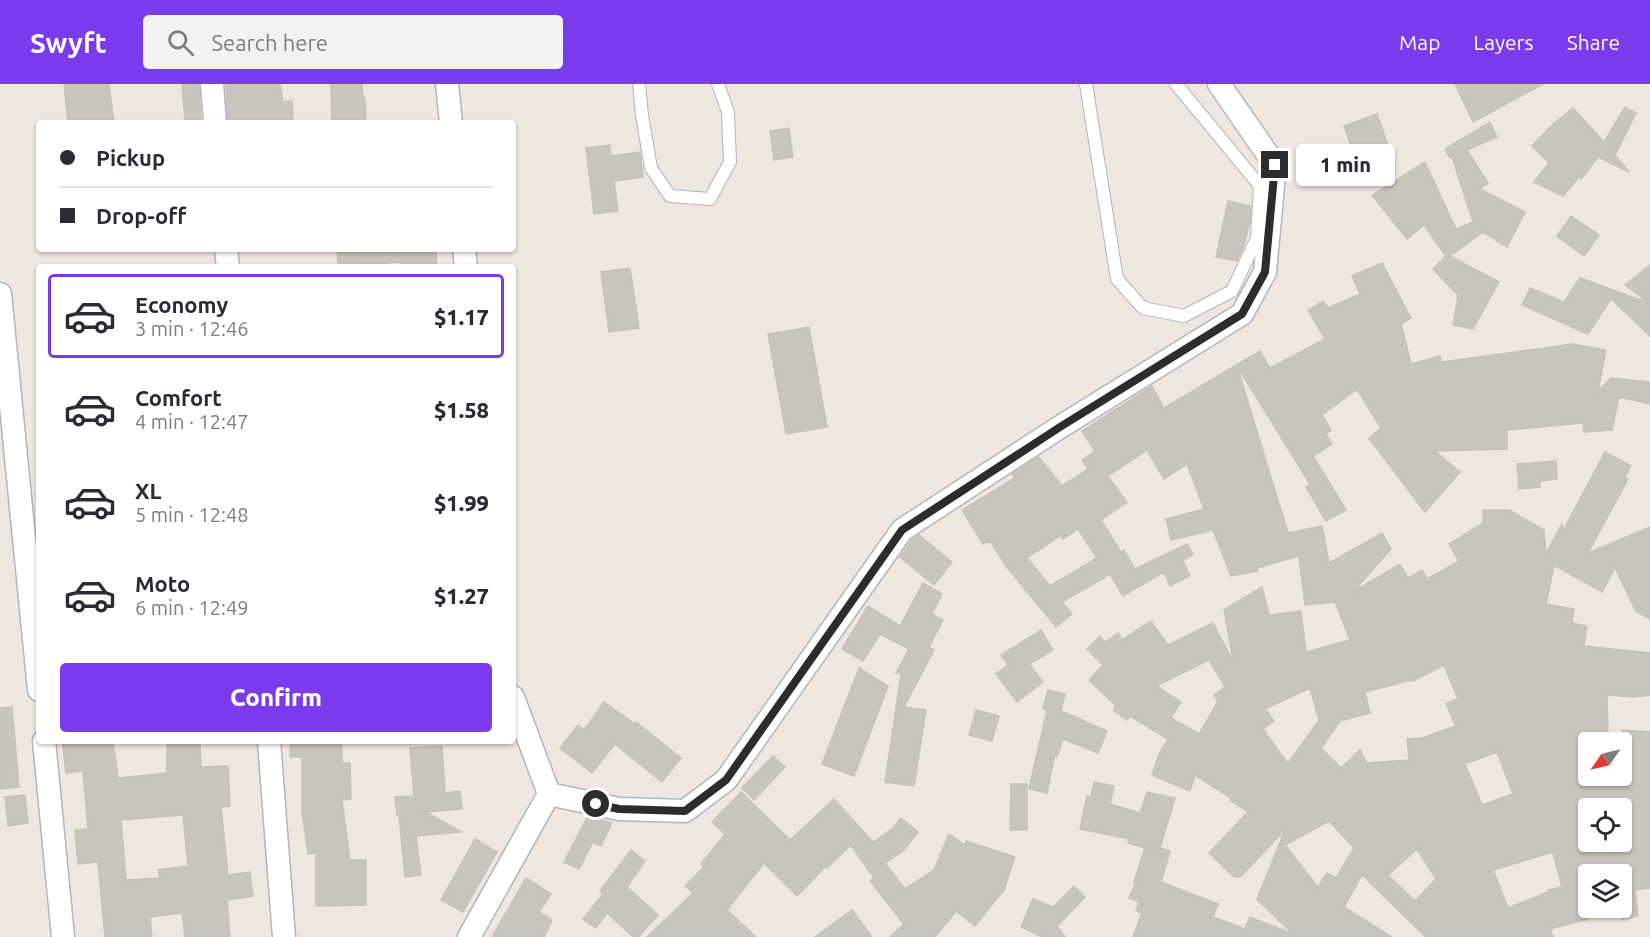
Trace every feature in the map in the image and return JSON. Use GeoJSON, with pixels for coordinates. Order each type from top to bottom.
{"type":"FeatureCollection","features":[{"type":"Feature","properties":{"kind":"street"},"geometry":{"type":"LineString","coordinates":[[212,84],[215,120]]}},
{"type":"Feature","properties":{"kind":"street"},"geometry":{"type":"LineString","coordinates":[[447,84],[451,120]]}},
{"type":"Feature","properties":{"kind":"street"},"geometry":{"type":"LineString","coordinates":[[549,794],[619,809],[685,811],[726,780],[902,530],[1060,427],[1242,314],[1265,272],[1275,165],[1219,84]]}},
{"type":"Feature","properties":{"kind":"street"},"geometry":{"type":"LineString","coordinates":[[0,294],[36,658]]}},
{"type":"Feature","properties":{"kind":"street"},"geometry":{"type":"LineString","coordinates":[[469,937],[549,794],[516,706]]}},
{"type":"Feature","properties":{"kind":"street"},"geometry":{"type":"LineString","coordinates":[[44,744],[63,937]]}},
{"type":"Feature","properties":{"kind":"street"},"geometry":{"type":"LineString","coordinates":[[268,744],[284,937]]}},
{"type":"Feature","properties":{"kind":"lane"},"geometry":{"type":"LineString","coordinates":[[639,84],[651,168],[670,196],[710,199],[730,162],[728,112],[718,84]]}},
{"type":"Feature","properties":{"kind":"lane"},"geometry":{"type":"LineString","coordinates":[[1086,84],[1117,279],[1143,308],[1184,316],[1232,291],[1257,238],[1260,186],[1176,84]]}},
{"type":"Feature","properties":{"kind":"building"},"geometry":{"type":"Polygon","coordinates":[[[64,84],[109,84],[114,120],[68,120],[64,84]]]}},
{"type":"Feature","properties":{"kind":"building"},"geometry":{"type":"Polygon","coordinates":[[[182,84],[199,84],[201,120],[185,120],[182,84]]]}},
{"type":"Feature","properties":{"kind":"building"},"geometry":{"type":"Polygon","coordinates":[[[226,84],[280,84],[283,102],[292,101],[293,120],[228,120],[226,84]]]}},
{"type":"Feature","properties":{"kind":"building"},"geometry":{"type":"Polygon","coordinates":[[[331,84],[362,84],[366,120],[332,120],[331,84]]]}},
{"type":"Feature","properties":{"kind":"building"},"geometry":{"type":"Polygon","coordinates":[[[1455,84],[1543,84],[1473,122],[1455,84]]]}},
{"type":"Feature","properties":{"kind":"building"},"geometry":{"type":"Polygon","coordinates":[[[1625,107],[1636,113],[1615,155],[1629,172],[1598,157],[1581,179],[1579,177],[1563,196],[1534,182],[1549,163],[1532,146],[1573,108],[1604,142],[1625,107]]]}},
{"type":"Feature","properties":{"kind":"building"},"geometry":{"type":"Polygon","coordinates":[[[1377,114],[1390,151],[1357,162],[1344,126],[1377,114]]]}},
{"type":"Feature","properties":{"kind":"building"},"geometry":{"type":"Polygon","coordinates":[[[1490,122],[1497,137],[1467,150],[1488,183],[1480,189],[1525,212],[1507,247],[1483,232],[1450,256],[1499,282],[1473,329],[1453,325],[1458,295],[1433,269],[1446,256],[1424,225],[1407,239],[1372,195],[1425,162],[1456,229],[1473,222],[1452,157],[1450,158],[1445,149],[1490,122]]]}},
{"type":"Feature","properties":{"kind":"building"},"geometry":{"type":"Polygon","coordinates":[[[789,128],[793,157],[774,160],[770,131],[789,128]]]}},
{"type":"Feature","properties":{"kind":"building"},"geometry":{"type":"Polygon","coordinates":[[[610,145],[611,156],[640,152],[643,177],[614,181],[618,211],[594,214],[586,148],[610,145]]]}},
{"type":"Feature","properties":{"kind":"building"},"geometry":{"type":"Polygon","coordinates":[[[1228,201],[1251,206],[1250,222],[1237,261],[1216,257],[1228,201]]]}},
{"type":"Feature","properties":{"kind":"building"},"geometry":{"type":"Polygon","coordinates":[[[1571,216],[1599,235],[1584,256],[1557,236],[1571,216]]]}},
{"type":"Feature","properties":{"kind":"building"},"geometry":{"type":"Polygon","coordinates":[[[337,252],[436,252],[437,264],[401,264],[401,262],[338,264],[337,252]]]}},
{"type":"Feature","properties":{"kind":"building"},"geometry":{"type":"Polygon","coordinates":[[[1382,263],[1411,318],[1401,324],[1411,364],[1440,356],[1441,362],[1573,344],[1606,350],[1598,391],[1611,378],[1650,382],[1650,404],[1619,397],[1612,430],[1584,432],[1583,423],[1507,430],[1507,449],[1435,451],[1460,472],[1425,512],[1369,438],[1381,428],[1357,389],[1322,415],[1331,430],[1326,434],[1332,444],[1313,456],[1346,510],[1326,521],[1306,487],[1310,484],[1237,366],[1288,533],[1322,526],[1329,563],[1382,533],[1391,549],[1353,592],[1400,564],[1408,578],[1422,570],[1427,579],[1459,561],[1449,544],[1483,523],[1483,510],[1509,510],[1544,530],[1546,553],[1562,524],[1563,531],[1605,452],[1631,466],[1625,477],[1628,479],[1588,553],[1650,527],[1650,619],[1636,611],[1615,568],[1602,592],[1554,565],[1546,604],[1574,609],[1572,623],[1587,626],[1584,646],[1650,653],[1650,695],[1634,697],[1607,695],[1608,732],[1578,732],[1578,786],[1632,786],[1632,732],[1622,732],[1622,730],[1650,732],[1650,888],[1635,890],[1638,916],[1632,917],[1632,864],[1578,864],[1578,918],[1588,919],[1550,929],[1554,937],[1426,937],[1362,875],[1344,907],[1392,937],[1133,937],[1142,913],[1136,911],[1139,902],[1129,898],[1145,848],[1128,843],[1129,839],[1080,829],[1087,796],[1091,797],[1094,782],[1114,786],[1110,804],[1140,813],[1147,792],[1175,798],[1160,848],[1170,851],[1161,882],[1218,904],[1213,917],[1245,929],[1250,917],[1293,934],[1257,899],[1285,830],[1240,877],[1234,877],[1209,853],[1248,812],[1195,775],[1190,791],[1152,775],[1159,754],[1168,739],[1130,716],[1127,720],[1113,710],[1116,706],[1089,680],[1103,665],[1087,649],[1100,636],[1105,642],[1118,633],[1122,640],[1151,621],[1168,645],[1213,623],[1233,661],[1224,610],[1262,587],[1269,615],[1301,611],[1306,652],[1350,640],[1335,602],[1305,605],[1300,565],[1302,564],[1300,564],[1299,556],[1257,568],[1258,571],[1231,576],[1213,530],[1171,540],[1166,519],[1204,509],[1187,464],[1164,479],[1147,450],[1108,476],[1127,502],[1101,520],[1121,552],[1124,550],[1135,569],[1187,544],[1193,554],[1183,561],[1190,576],[1170,586],[1164,572],[1123,596],[1110,574],[1062,602],[1072,614],[1056,627],[1006,566],[990,541],[983,544],[962,510],[1015,478],[1012,474],[1039,457],[1062,486],[1088,469],[1082,460],[1095,451],[1082,431],[1152,386],[1164,408],[1260,351],[1270,368],[1325,339],[1308,310],[1323,301],[1328,308],[1360,294],[1352,276],[1382,263]],[[1078,529],[1063,539],[1060,536],[1027,558],[1050,586],[1097,558],[1078,529]],[[1209,660],[1156,686],[1181,702],[1171,718],[1199,734],[1218,701],[1214,695],[1225,687],[1209,660]],[[1444,665],[1413,681],[1365,692],[1370,713],[1340,721],[1321,748],[1341,768],[1360,750],[1367,763],[1409,760],[1407,739],[1422,738],[1456,726],[1446,704],[1458,699],[1444,665]],[[1310,688],[1265,709],[1274,721],[1263,729],[1288,764],[1319,720],[1310,688]],[[1497,752],[1465,764],[1482,805],[1513,794],[1497,752]],[[1329,821],[1285,845],[1318,887],[1327,873],[1336,878],[1354,848],[1329,821]],[[1417,849],[1388,875],[1415,901],[1436,879],[1417,849]],[[1553,852],[1493,870],[1508,908],[1548,892],[1548,890],[1562,887],[1553,852]]]}},
{"type":"Feature","properties":{"kind":"building"},"geometry":{"type":"Polygon","coordinates":[[[1650,265],[1650,336],[1611,299],[1588,334],[1522,305],[1530,288],[1564,302],[1580,278],[1649,303],[1625,285],[1650,265]]]}},
{"type":"Feature","properties":{"kind":"building"},"geometry":{"type":"Polygon","coordinates":[[[630,268],[639,328],[609,332],[601,272],[630,268]]]}},
{"type":"Feature","properties":{"kind":"building"},"geometry":{"type":"Polygon","coordinates":[[[809,327],[827,427],[786,434],[768,334],[809,327]]]}},
{"type":"Feature","properties":{"kind":"building"},"geometry":{"type":"Polygon","coordinates":[[[1556,461],[1557,479],[1540,481],[1540,487],[1519,489],[1517,464],[1556,461]]]}},
{"type":"Feature","properties":{"kind":"building"},"geometry":{"type":"Polygon","coordinates":[[[919,535],[952,562],[934,585],[900,557],[912,540],[919,535]]]}},
{"type":"Feature","properties":{"kind":"building"},"geometry":{"type":"Polygon","coordinates":[[[923,583],[942,594],[932,614],[943,620],[929,647],[934,650],[904,707],[926,710],[914,786],[885,782],[901,674],[896,673],[909,649],[880,634],[863,661],[842,649],[868,606],[900,626],[923,583]]]}},
{"type":"Feature","properties":{"kind":"building"},"geometry":{"type":"Polygon","coordinates":[[[1041,630],[1053,650],[1029,664],[1043,682],[1017,702],[996,674],[1008,665],[1001,655],[1041,630]]]}},
{"type":"Feature","properties":{"kind":"building"},"geometry":{"type":"Polygon","coordinates":[[[859,668],[888,686],[854,776],[822,764],[859,668]]]}},
{"type":"Feature","properties":{"kind":"building"},"geometry":{"type":"Polygon","coordinates":[[[1048,690],[1065,694],[1061,711],[1107,731],[1098,753],[1063,739],[1057,757],[1055,754],[1047,793],[1029,789],[1047,710],[1043,709],[1048,690]]]}},
{"type":"Feature","properties":{"kind":"building"},"geometry":{"type":"Polygon","coordinates":[[[604,702],[635,724],[636,722],[681,758],[662,782],[615,744],[592,773],[560,748],[578,725],[584,730],[604,702]]]}},
{"type":"Feature","properties":{"kind":"building"},"geometry":{"type":"Polygon","coordinates":[[[12,707],[19,787],[0,789],[0,708],[12,707]]]}},
{"type":"Feature","properties":{"kind":"building"},"geometry":{"type":"Polygon","coordinates":[[[976,710],[999,716],[992,741],[969,735],[976,710]]]}},
{"type":"Feature","properties":{"kind":"building"},"geometry":{"type":"Polygon","coordinates":[[[62,744],[113,744],[118,778],[167,773],[167,744],[200,744],[201,767],[228,766],[230,806],[221,807],[228,875],[250,872],[253,896],[227,900],[230,937],[185,937],[182,913],[150,917],[152,937],[105,937],[98,862],[78,864],[75,830],[88,829],[83,771],[66,773],[62,744]],[[183,815],[121,820],[126,880],[160,878],[158,870],[188,866],[183,815]]]}},
{"type":"Feature","properties":{"kind":"building"},"geometry":{"type":"Polygon","coordinates":[[[290,744],[342,744],[342,763],[350,763],[351,799],[342,800],[350,860],[366,860],[366,905],[316,906],[316,853],[308,854],[302,812],[302,757],[290,757],[290,744]]]}},
{"type":"Feature","properties":{"kind":"building"},"geometry":{"type":"Polygon","coordinates":[[[442,746],[445,793],[460,791],[462,809],[426,812],[461,832],[416,836],[421,875],[405,877],[395,797],[414,796],[410,748],[442,746]]]}},
{"type":"Feature","properties":{"kind":"building"},"geometry":{"type":"Polygon","coordinates":[[[773,756],[785,767],[754,800],[742,788],[773,756]]]}},
{"type":"Feature","properties":{"kind":"building"},"geometry":{"type":"Polygon","coordinates":[[[1011,784],[1027,784],[1027,830],[1010,830],[1011,784]]]}},
{"type":"Feature","properties":{"kind":"building"},"geometry":{"type":"Polygon","coordinates":[[[741,792],[790,840],[834,799],[873,842],[892,829],[901,818],[918,832],[903,851],[885,863],[905,889],[934,870],[949,834],[965,845],[966,841],[1015,857],[1004,890],[975,926],[956,911],[935,937],[890,937],[904,924],[870,881],[874,878],[851,845],[827,868],[826,866],[797,896],[764,863],[727,910],[756,937],[647,937],[693,893],[685,886],[704,867],[701,864],[725,834],[712,822],[741,792]]]}},
{"type":"Feature","properties":{"kind":"building"},"geometry":{"type":"Polygon","coordinates":[[[25,795],[28,823],[8,826],[5,797],[25,795]]]}},
{"type":"Feature","properties":{"kind":"building"},"geometry":{"type":"Polygon","coordinates":[[[588,816],[612,823],[601,846],[593,842],[579,869],[564,862],[588,816]]]}},
{"type":"Feature","properties":{"kind":"building"},"geometry":{"type":"Polygon","coordinates":[[[475,839],[497,852],[463,912],[441,900],[475,839]]]}},
{"type":"Feature","properties":{"kind":"building"},"geometry":{"type":"Polygon","coordinates":[[[631,850],[645,861],[627,887],[658,915],[638,937],[633,937],[607,913],[596,928],[583,919],[603,894],[600,891],[631,850]]]}},
{"type":"Feature","properties":{"kind":"building"},"geometry":{"type":"Polygon","coordinates":[[[526,878],[551,894],[539,912],[552,920],[544,937],[492,937],[526,878]]]}},
{"type":"Feature","properties":{"kind":"building"},"geometry":{"type":"Polygon","coordinates":[[[1074,886],[1085,897],[1057,926],[1065,937],[1042,937],[1021,927],[1033,899],[1053,907],[1074,886]]]}},
{"type":"Feature","properties":{"kind":"building"},"geometry":{"type":"Polygon","coordinates":[[[852,910],[872,937],[815,937],[852,910]]]}},
{"type":"Feature","properties":{"kind":"route"},"geometry":{"type":"LineString","coordinates":[[596,804],[619,809],[685,811],[726,780],[902,530],[1060,427],[1242,314],[1265,272],[1275,165]]}}]}
